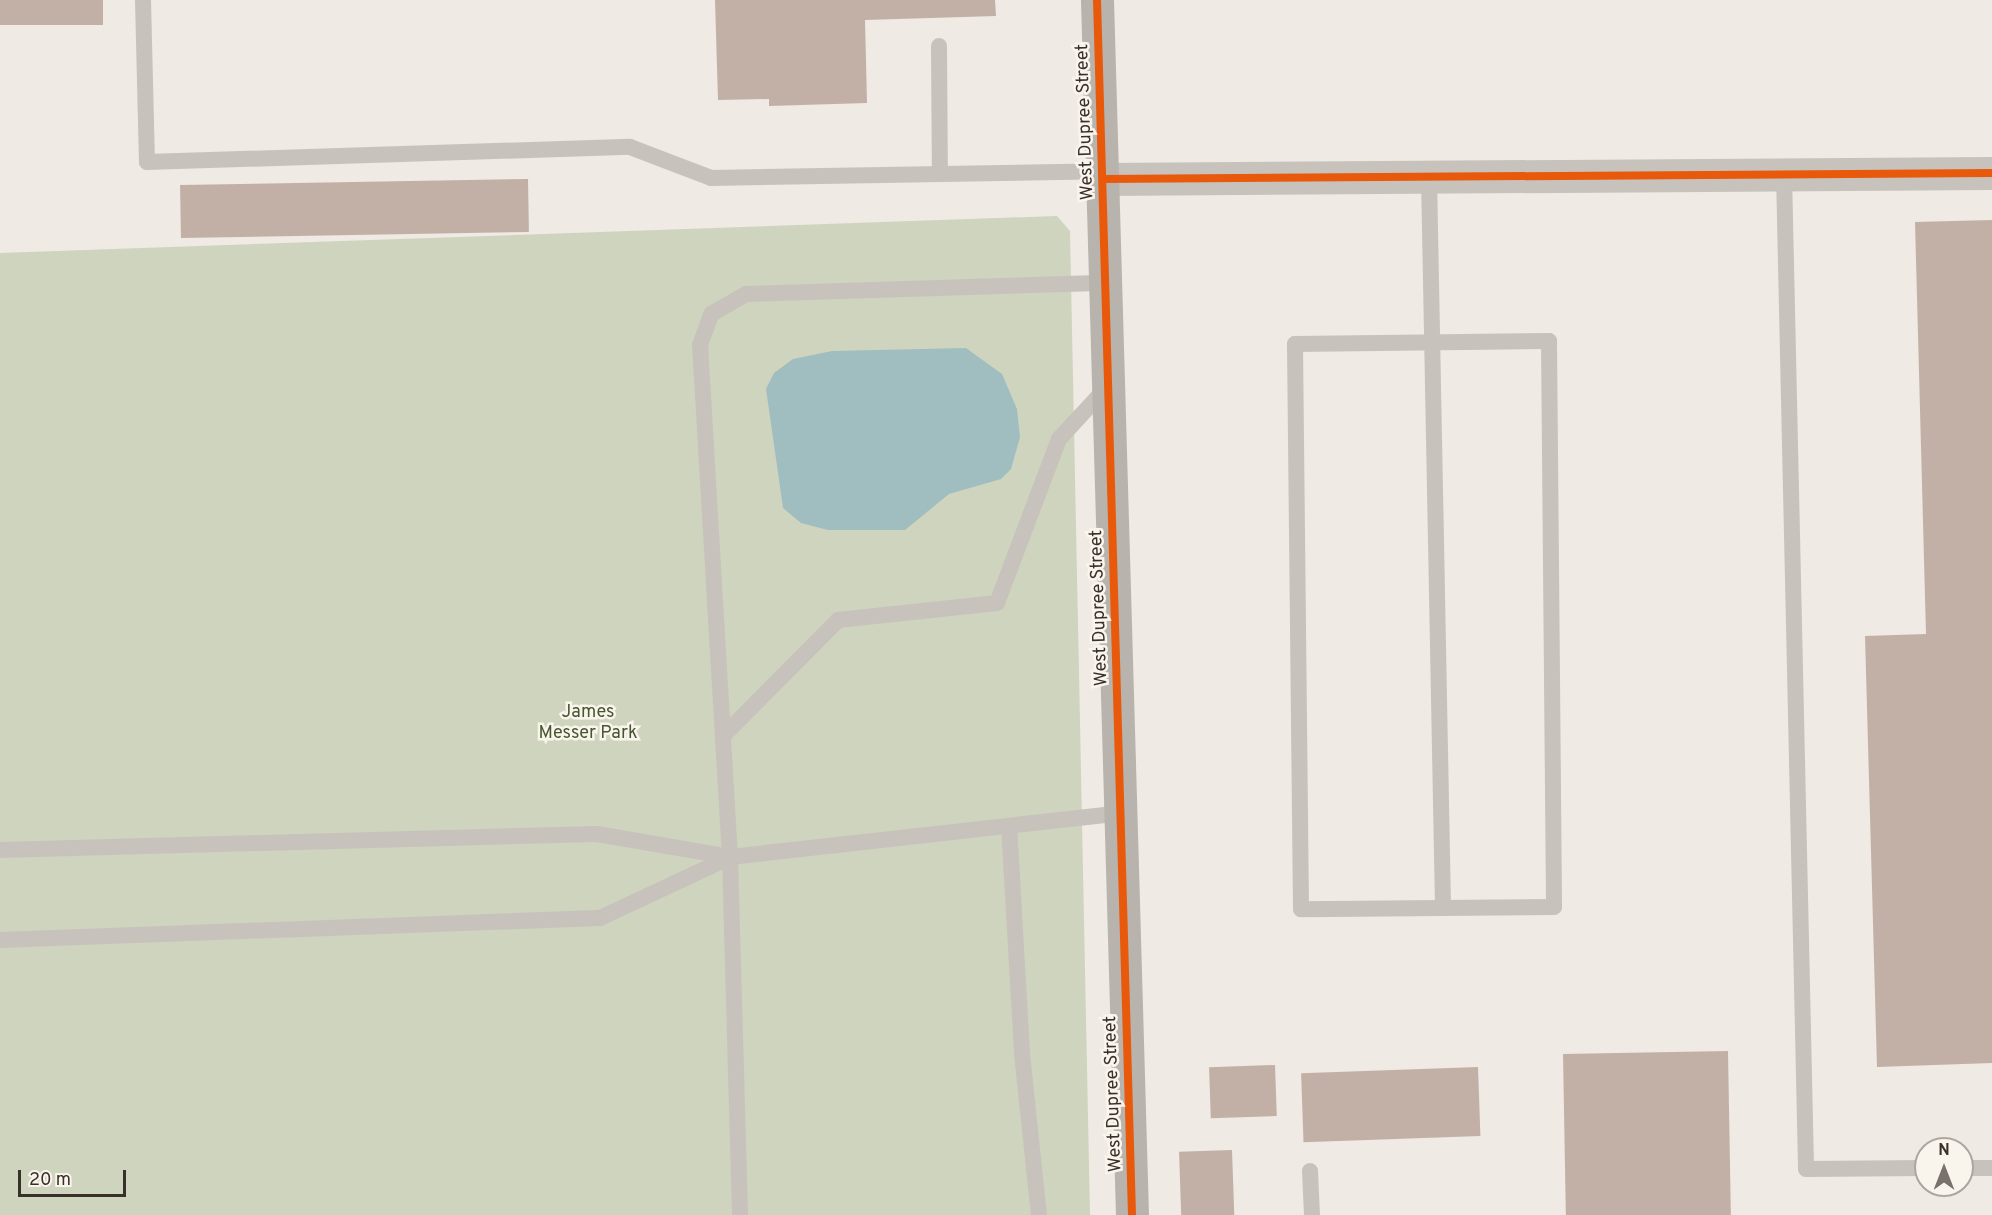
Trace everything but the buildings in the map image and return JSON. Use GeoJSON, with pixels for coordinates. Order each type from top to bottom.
{"type":"FeatureCollection","features":[{"type":"Feature","properties":{"kind":"street","name":"West Dupree Street"},"geometry":{"type":"LineString","coordinates":[[1098,0],[1132,1215]]}},
{"type":"Feature","properties":{"kind":"street"},"geometry":{"type":"LineString","coordinates":[[1102,175],[1429,177],[1992,173]]}},
{"type":"Feature","properties":{"kind":"lane"},"geometry":{"type":"LineString","coordinates":[[143,0],[147,162],[630,147],[711,178],[940,174],[1102,175]]}},
{"type":"Feature","properties":{"kind":"lane"},"geometry":{"type":"LineString","coordinates":[[939,46],[940,174]]}},
{"type":"Feature","properties":{"kind":"lane"},"geometry":{"type":"LineString","coordinates":[[1784,174],[1806,1169],[1914,1168]]}},
{"type":"Feature","properties":{"kind":"lane"},"geometry":{"type":"LineString","coordinates":[[1429,177],[1443,908]]}},
{"type":"Feature","properties":{"kind":"lane"},"geometry":{"type":"LineString","coordinates":[[740,1215],[730,857],[700,345],[711,314],[746,294],[1106,283]]}},
{"type":"Feature","properties":{"kind":"lane"},"geometry":{"type":"LineString","coordinates":[[1549,341],[1554,907],[1301,909],[1295,344],[1432,342],[1549,341]]}},
{"type":"Feature","properties":{"kind":"lane"},"geometry":{"type":"LineString","coordinates":[[723,736],[838,620],[997,603],[1059,439],[1109,385]]}},
{"type":"Feature","properties":{"kind":"lane"},"geometry":{"type":"LineString","coordinates":[[0,850],[597,834],[730,857],[1121,813]]}},
{"type":"Feature","properties":{"kind":"lane"},"geometry":{"type":"LineString","coordinates":[[1009,826],[1022,1054],[1039,1215]]}},
{"type":"Feature","properties":{"kind":"lane"},"geometry":{"type":"LineString","coordinates":[[0,940],[600,918],[730,857]]}},
{"type":"Feature","properties":{"kind":"lane"},"geometry":{"type":"LineString","coordinates":[[1974,1168],[1992,1168]]}},
{"type":"Feature","properties":{"kind":"lane"},"geometry":{"type":"LineString","coordinates":[[1310,1171],[1312,1215]]}},
{"type":"Feature","properties":{"kind":"green space","name":"James Messer Park"},"geometry":{"type":"Polygon","coordinates":[[[1057,216],[1070,231],[1090,1215],[0,1215],[0,253],[1057,216]]]}},
{"type":"Feature","properties":{"kind":"water"},"geometry":{"type":"Polygon","coordinates":[[[966,348],[1002,374],[1017,409],[1020,437],[1011,469],[1001,479],[949,494],[905,530],[828,530],[801,523],[783,508],[766,389],[774,373],[793,359],[832,351],[966,348]]]}},
{"type":"Feature","properties":{"kind":"cycle path"},"geometry":{"type":"LineString","coordinates":[[1097,0],[1132,1215]]}},
{"type":"Feature","properties":{"kind":"cycle path"},"geometry":{"type":"LineString","coordinates":[[1103,179],[1992,173]]}}]}
